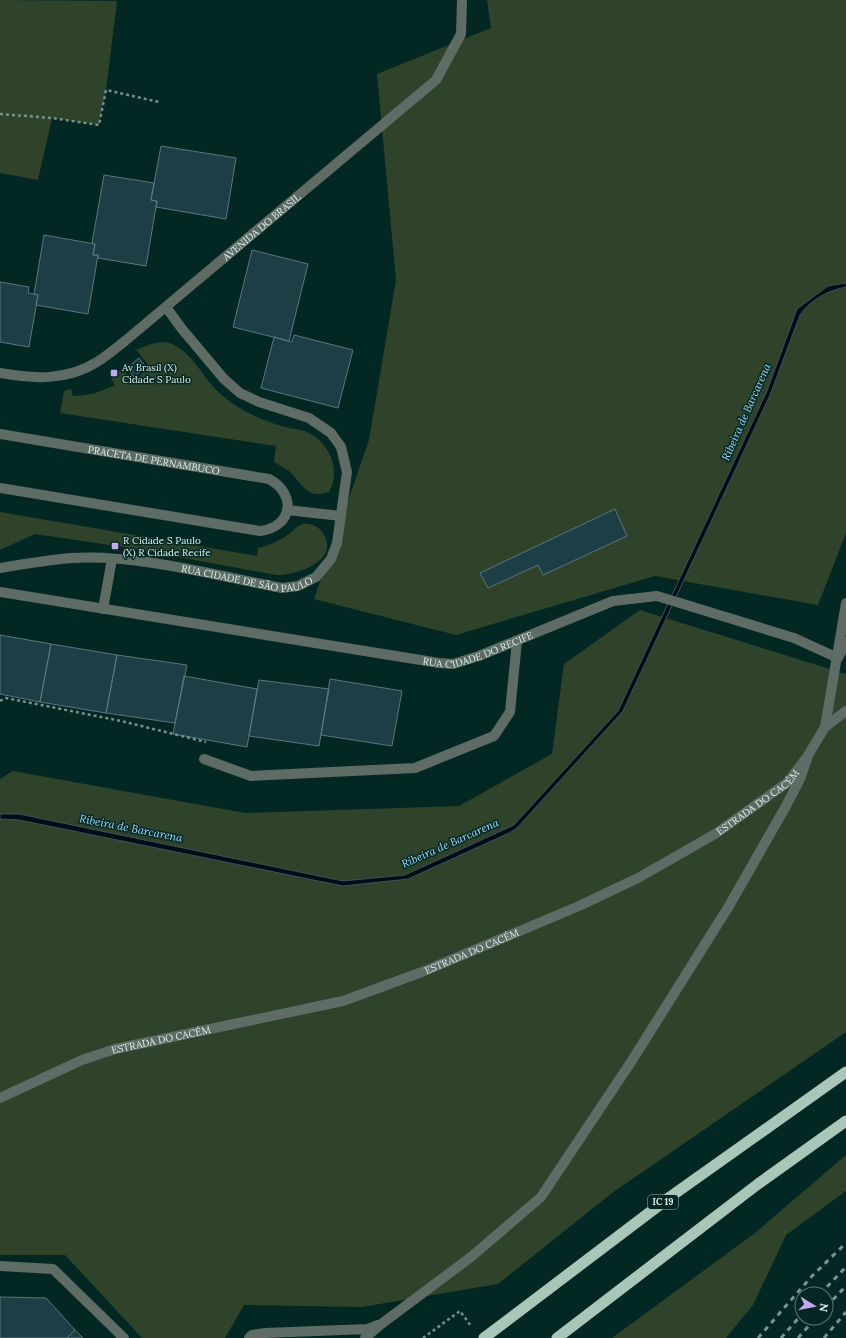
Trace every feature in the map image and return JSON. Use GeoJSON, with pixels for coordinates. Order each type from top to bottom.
{"type":"FeatureCollection","features":[{"type":"Feature","properties":{"kind":"highway","name":"IC 19"},"geometry":{"type":"LineString","coordinates":[[484,1338],[670,1197],[846,1072]]}},
{"type":"Feature","properties":{"kind":"highway"},"geometry":{"type":"LineString","coordinates":[[557,1338],[758,1184],[846,1121]]}},
{"type":"Feature","properties":{"kind":"street","name":"AVENIDA DO BRASIL"},"geometry":{"type":"LineString","coordinates":[[0,373],[43,378],[59,376],[86,368],[120,345],[436,80],[461,34],[462,0]]}},
{"type":"Feature","properties":{"kind":"street","name":"RUA CIDADE DE SÃO PAULO"},"geometry":{"type":"LineString","coordinates":[[0,568],[73,558],[112,559],[165,566],[282,588],[298,586],[316,577],[331,559],[337,543],[347,472],[341,447],[331,433],[309,418],[259,402],[240,393],[224,379],[187,335],[166,307]]}},
{"type":"Feature","properties":{"kind":"street","name":"PRACETA DE PERNAMBUCO"},"geometry":{"type":"LineString","coordinates":[[0,434],[269,479],[283,490],[288,499],[288,510]]}},
{"type":"Feature","properties":{"kind":"street"},"geometry":{"type":"LineString","coordinates":[[0,488],[260,531],[275,527],[283,520],[288,510],[341,516]]}},
{"type":"Feature","properties":{"kind":"street"},"geometry":{"type":"LineString","coordinates":[[103,609],[112,559]]}},
{"type":"Feature","properties":{"kind":"street","name":"RUA CIDADE DO RECIFE"},"geometry":{"type":"LineString","coordinates":[[0,592],[439,663],[464,662],[613,601],[657,596],[794,638],[838,658]]}},
{"type":"Feature","properties":{"kind":"street"},"geometry":{"type":"LineString","coordinates":[[838,658],[846,603]]}},
{"type":"Feature","properties":{"kind":"street"},"geometry":{"type":"LineString","coordinates":[[204,759],[251,776],[415,768],[494,736],[510,712],[517,641]]}},
{"type":"Feature","properties":{"kind":"street"},"geometry":{"type":"LineString","coordinates":[[838,658],[846,642]]}},
{"type":"Feature","properties":{"kind":"street","name":"ESTRADA DO CACÉM"},"geometry":{"type":"LineString","coordinates":[[0,1098],[82,1060],[115,1049],[343,1001],[429,969],[579,906],[638,878],[715,834],[788,782],[807,757],[825,726],[838,658]]}},
{"type":"Feature","properties":{"kind":"street"},"geometry":{"type":"LineString","coordinates":[[825,726],[846,711]]}},
{"type":"Feature","properties":{"kind":"street"},"geometry":{"type":"LineString","coordinates":[[365,1338],[380,1324],[471,1257],[541,1197],[631,1062],[730,906],[800,779],[807,757]]}},
{"type":"Feature","properties":{"kind":"street"},"geometry":{"type":"LineString","coordinates":[[0,1266],[53,1269],[124,1338]]}},
{"type":"Feature","properties":{"kind":"street"},"geometry":{"type":"LineString","coordinates":[[249,1338],[252,1335],[265,1333],[368,1329],[380,1324]]}},
{"type":"Feature","properties":{"kind":"path"},"geometry":{"type":"LineString","coordinates":[[0,114],[52,118],[99,125],[106,90],[159,102]]}},
{"type":"Feature","properties":{"kind":"path"},"geometry":{"type":"LineString","coordinates":[[0,701],[6,698],[121,721],[212,743]]}},
{"type":"Feature","properties":{"kind":"path"},"geometry":{"type":"LineString","coordinates":[[423,1338],[460,1311],[472,1327]]}},
{"type":"Feature","properties":{"kind":"green space"},"geometry":{"type":"Polygon","coordinates":[[[0,0],[117,1],[106,90],[99,125],[52,118],[38,180],[0,173],[0,0]]]}},
{"type":"Feature","properties":{"kind":"green space"},"geometry":{"type":"Polygon","coordinates":[[[487,0],[846,0],[846,533],[818,605],[655,576],[456,635],[314,599],[369,440],[396,280],[377,74],[491,28],[487,0]]]}},
{"type":"Feature","properties":{"kind":"green space"},"geometry":{"type":"Polygon","coordinates":[[[167,342],[184,352],[209,382],[223,396],[237,406],[268,422],[308,432],[320,441],[330,454],[334,469],[334,477],[329,492],[316,494],[306,490],[295,477],[274,462],[276,446],[60,413],[64,391],[71,389],[73,396],[79,396],[104,390],[115,385],[111,379],[122,368],[133,381],[150,367],[136,350],[154,343],[167,342]]]}},
{"type":"Feature","properties":{"kind":"green space"},"geometry":{"type":"Polygon","coordinates":[[[0,512],[257,556],[258,548],[278,541],[289,534],[296,527],[308,524],[315,526],[323,532],[327,547],[324,555],[319,561],[302,570],[283,575],[276,575],[123,547],[35,534],[0,550],[0,512]]]}},
{"type":"Feature","properties":{"kind":"green space"},"geometry":{"type":"Polygon","coordinates":[[[640,610],[846,674],[846,1032],[612,1193],[498,1284],[362,1307],[244,1305],[225,1338],[142,1338],[65,1255],[0,1255],[0,779],[13,771],[245,813],[459,806],[552,754],[564,664],[640,610]]]}},
{"type":"Feature","properties":{"kind":"green space"},"geometry":{"type":"Polygon","coordinates":[[[846,1155],[846,1191],[786,1235],[753,1305],[726,1338],[612,1338],[755,1233],[846,1155]]]}},
{"type":"Feature","properties":{"kind":"shaded area"},"geometry":{"type":"Polygon","coordinates":[[[846,283],[846,287],[827,293],[814,300],[800,315],[770,395],[623,711],[517,828],[408,879],[343,886],[19,820],[0,819],[0,814],[19,814],[343,881],[405,875],[514,825],[618,711],[767,391],[797,309],[828,286],[846,283]]]}},
{"type":"Feature","properties":{"kind":"building"},"geometry":{"type":"Polygon","coordinates":[[[161,146],[236,158],[226,219],[156,207],[157,201],[151,200],[161,146]]]}},
{"type":"Feature","properties":{"kind":"building"},"geometry":{"type":"Polygon","coordinates":[[[104,175],[154,183],[151,200],[157,201],[146,266],[98,258],[98,255],[93,255],[95,244],[92,243],[104,175]]]}},
{"type":"Feature","properties":{"kind":"building"},"geometry":{"type":"Polygon","coordinates":[[[44,235],[95,244],[93,255],[98,255],[88,314],[36,305],[38,295],[34,294],[44,235]]]}},
{"type":"Feature","properties":{"kind":"building"},"geometry":{"type":"Polygon","coordinates":[[[252,250],[308,264],[289,341],[233,327],[252,250]]]}},
{"type":"Feature","properties":{"kind":"building"},"geometry":{"type":"Polygon","coordinates":[[[0,282],[29,287],[28,293],[38,295],[29,347],[0,342],[0,282]]]}},
{"type":"Feature","properties":{"kind":"building"},"geometry":{"type":"Polygon","coordinates":[[[294,335],[353,350],[338,408],[261,388],[274,337],[292,342],[294,335]]]}},
{"type":"Feature","properties":{"kind":"building"},"geometry":{"type":"Polygon","coordinates":[[[139,358],[146,367],[134,377],[127,368],[139,358]]]}},
{"type":"Feature","properties":{"kind":"building"},"geometry":{"type":"Polygon","coordinates":[[[615,509],[627,536],[543,575],[538,565],[488,588],[480,573],[615,509]]]}},
{"type":"Feature","properties":{"kind":"building"},"geometry":{"type":"Polygon","coordinates":[[[0,635],[51,644],[40,702],[0,694],[0,635]]]}},
{"type":"Feature","properties":{"kind":"building"},"geometry":{"type":"Polygon","coordinates":[[[51,644],[117,655],[106,713],[40,702],[51,644]]]}},
{"type":"Feature","properties":{"kind":"building"},"geometry":{"type":"Polygon","coordinates":[[[117,655],[187,665],[175,723],[106,713],[117,655]]]}},
{"type":"Feature","properties":{"kind":"building"},"geometry":{"type":"Polygon","coordinates":[[[184,676],[257,689],[247,747],[173,734],[184,676]]]}},
{"type":"Feature","properties":{"kind":"building"},"geometry":{"type":"Polygon","coordinates":[[[330,679],[402,691],[392,746],[321,735],[330,679]]]}},
{"type":"Feature","properties":{"kind":"building"},"geometry":{"type":"Polygon","coordinates":[[[259,680],[329,689],[319,746],[249,736],[259,680]]]}},
{"type":"Feature","properties":{"kind":"building"},"geometry":{"type":"Polygon","coordinates":[[[0,1297],[46,1298],[75,1330],[67,1338],[0,1338],[0,1297]]]}},
{"type":"Feature","properties":{"kind":"building"},"geometry":{"type":"Polygon","coordinates":[[[75,1330],[83,1338],[67,1338],[75,1330]]]}},
{"type":"Feature","properties":{"kind":"railway"},"geometry":{"type":"LineString","coordinates":[[758,1338],[812,1276],[846,1243]]}},
{"type":"Feature","properties":{"kind":"railway"},"geometry":{"type":"LineString","coordinates":[[828,1286],[846,1267]]}},
{"type":"Feature","properties":{"kind":"railway"},"geometry":{"type":"LineString","coordinates":[[834,1299],[846,1286]]}},
{"type":"Feature","properties":{"kind":"railway"},"geometry":{"type":"LineString","coordinates":[[824,1338],[846,1312]]}},
{"type":"Feature","properties":{"kind":"railway"},"geometry":{"type":"LineString","coordinates":[[781,1338],[794,1323]]}},
{"type":"Feature","properties":{"kind":"railway"},"geometry":{"type":"LineString","coordinates":[[798,1338],[809,1326]]}},
{"type":"Feature","properties":{"kind":"place","name":"Av Brasil (X) Cidade S Paulo"},"geometry":{"type":"Point","coordinates":[114,373]}},
{"type":"Feature","properties":{"kind":"place","name":"R Cidade S Paulo (X) R Cidade Recife"},"geometry":{"type":"Point","coordinates":[115,546]}},
{"type":"Feature","properties":{"kind":"water label","name":"Ribeira de Barcarena"},"geometry":{"type":"Point","coordinates":[746,412]}},
{"type":"Feature","properties":{"kind":"water label","name":"Ribeira de Barcarena"},"geometry":{"type":"Point","coordinates":[131,828]}},
{"type":"Feature","properties":{"kind":"water label","name":"Ribeira de Barcarena"},"geometry":{"type":"Point","coordinates":[450,843]}}]}
